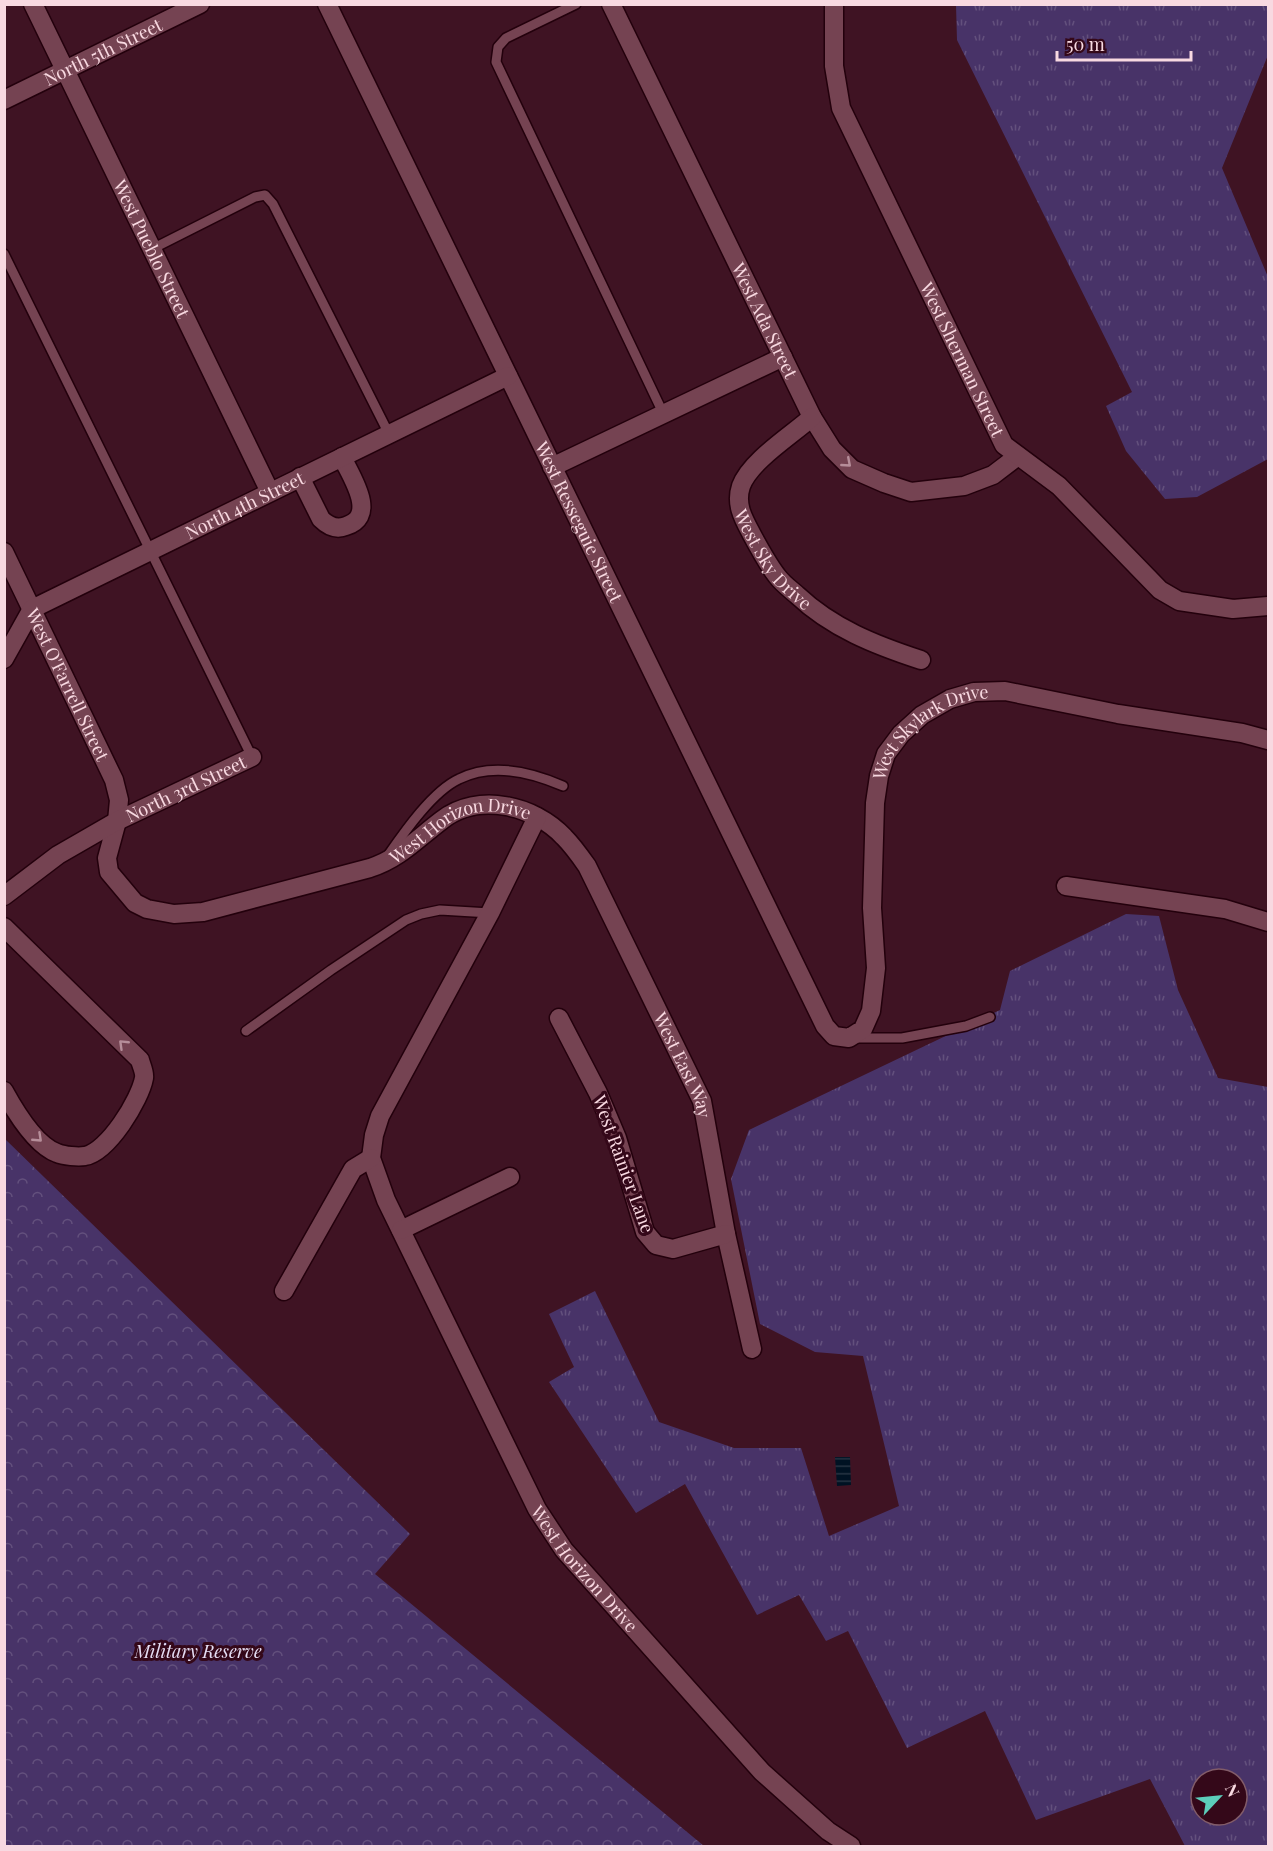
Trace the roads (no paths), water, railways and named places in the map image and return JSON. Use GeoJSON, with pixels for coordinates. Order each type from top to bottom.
{"type":"FeatureCollection","features":[{"type":"Feature","properties":{"kind":"street","name":"West Pueblo Street"},"geometry":{"type":"LineString","coordinates":[[33,4],[270,492]]}},
{"type":"Feature","properties":{"kind":"street","name":"North 5th Street"},"geometry":{"type":"LineString","coordinates":[[4,100],[200,4]]}},
{"type":"Feature","properties":{"kind":"street","name":"West Resseguie Street"},"geometry":{"type":"LineString","coordinates":[[327,4],[825,1026],[841,1037]]}},
{"type":"Feature","properties":{"kind":"street","name":"West Ada Street"},"geometry":{"type":"LineString","coordinates":[[611,4],[812,417],[832,450],[852,469],[911,492],[964,486],[993,475],[1018,456]]}},
{"type":"Feature","properties":{"kind":"street","name":"West Sherman Street"},"geometry":{"type":"LineString","coordinates":[[834,4],[834,66],[841,108],[1004,445],[1059,486],[1160,590],[1179,601],[1233,609],[1269,606]]}},
{"type":"Feature","properties":{"kind":"street"},"geometry":{"type":"LineString","coordinates":[[552,467],[783,357]]}},
{"type":"Feature","properties":{"kind":"street","name":"North 4th Street"},"geometry":{"type":"LineString","coordinates":[[32,609],[508,376]]}},
{"type":"Feature","properties":{"kind":"street","name":"West Sky Drive"},"geometry":{"type":"LineString","coordinates":[[812,417],[758,462],[745,477],[738,502],[742,514],[778,578],[811,608],[848,632],[887,649],[921,660]]}},
{"type":"Feature","properties":{"kind":"street"},"geometry":{"type":"LineString","coordinates":[[300,477],[321,519],[330,526],[346,526],[358,517],[362,503],[342,457]]}},
{"type":"Feature","properties":{"kind":"street","name":"West O'Farrell Street"},"geometry":{"type":"LineString","coordinates":[[4,552],[114,780],[118,800],[117,821]]}},
{"type":"Feature","properties":{"kind":"street"},"geometry":{"type":"LineString","coordinates":[[4,659],[32,609]]}},
{"type":"Feature","properties":{"kind":"street","name":"West Skylark Drive"},"geometry":{"type":"LineString","coordinates":[[841,1037],[863,1029],[871,1011],[876,968],[872,908],[875,803],[879,776],[886,754],[901,734],[922,715],[950,699],[974,692],[1005,692],[1118,714],[1242,733],[1269,741]]}},
{"type":"Feature","properties":{"kind":"street","name":"North 3rd Street"},"geometry":{"type":"LineString","coordinates":[[4,896],[58,855],[117,821],[252,757]]}},
{"type":"Feature","properties":{"kind":"street","name":"West Horizon Drive"},"geometry":{"type":"LineString","coordinates":[[117,821],[107,858],[109,872],[135,903],[147,909],[174,914],[202,912],[383,864],[410,847],[444,818],[478,804],[503,805],[537,817],[490,913],[380,1116],[374,1135],[371,1158],[386,1200],[537,1509],[564,1550],[762,1772],[828,1831],[850,1846]]}},
{"type":"Feature","properties":{"kind":"street","name":"West East Way"},"geometry":{"type":"LineString","coordinates":[[537,817],[563,836],[587,866],[702,1101],[726,1234],[752,1349]]}},
{"type":"Feature","properties":{"kind":"street"},"geometry":{"type":"LineString","coordinates":[[1066,886],[1225,909],[1269,922]]}},
{"type":"Feature","properties":{"kind":"street"},"geometry":{"type":"LineString","coordinates":[[4,927],[140,1060],[145,1076],[133,1107],[109,1140],[86,1156],[60,1154],[52,1151],[33,1134],[16,1113],[4,1091]]}},
{"type":"Feature","properties":{"kind":"street","name":"West Rainier Lane"},"geometry":{"type":"LineString","coordinates":[[558,1018],[598,1093],[616,1138],[645,1232],[656,1245],[672,1249],[726,1234]]}},
{"type":"Feature","properties":{"kind":"street"},"geometry":{"type":"LineString","coordinates":[[284,1291],[353,1169],[371,1158]]}},
{"type":"Feature","properties":{"kind":"street"},"geometry":{"type":"LineString","coordinates":[[401,1230],[510,1177]]}},
{"type":"Feature","properties":{"kind":"lane"},"geometry":{"type":"LineString","coordinates":[[576,4],[506,38],[498,47],[496,62],[664,415]]}},
{"type":"Feature","properties":{"kind":"lane"},"geometry":{"type":"LineString","coordinates":[[152,249],[255,197],[265,195],[273,204],[389,434]]}},
{"type":"Feature","properties":{"kind":"lane"},"geometry":{"type":"LineString","coordinates":[[4,254],[252,757]]}},
{"type":"Feature","properties":{"kind":"lane"},"geometry":{"type":"LineString","coordinates":[[383,864],[403,834],[432,800],[458,779],[483,772],[516,770],[563,786]]}},
{"type":"Feature","properties":{"kind":"lane"},"geometry":{"type":"LineString","coordinates":[[246,1031],[322,976],[406,920],[440,910],[490,913]]}},
{"type":"Feature","properties":{"kind":"lane"},"geometry":{"type":"LineString","coordinates":[[841,1037],[902,1038],[966,1026],[990,1017]]}},
{"type":"Feature","properties":{"kind":"water"},"geometry":{"type":"Polygon","coordinates":[[[835,1457],[850,1457],[851,1485],[837,1486],[835,1457]]]}},
{"type":"Feature","properties":{"kind":"park label","name":"Military Reserve"},"geometry":{"type":"Point","coordinates":[198,1651]}}]}
